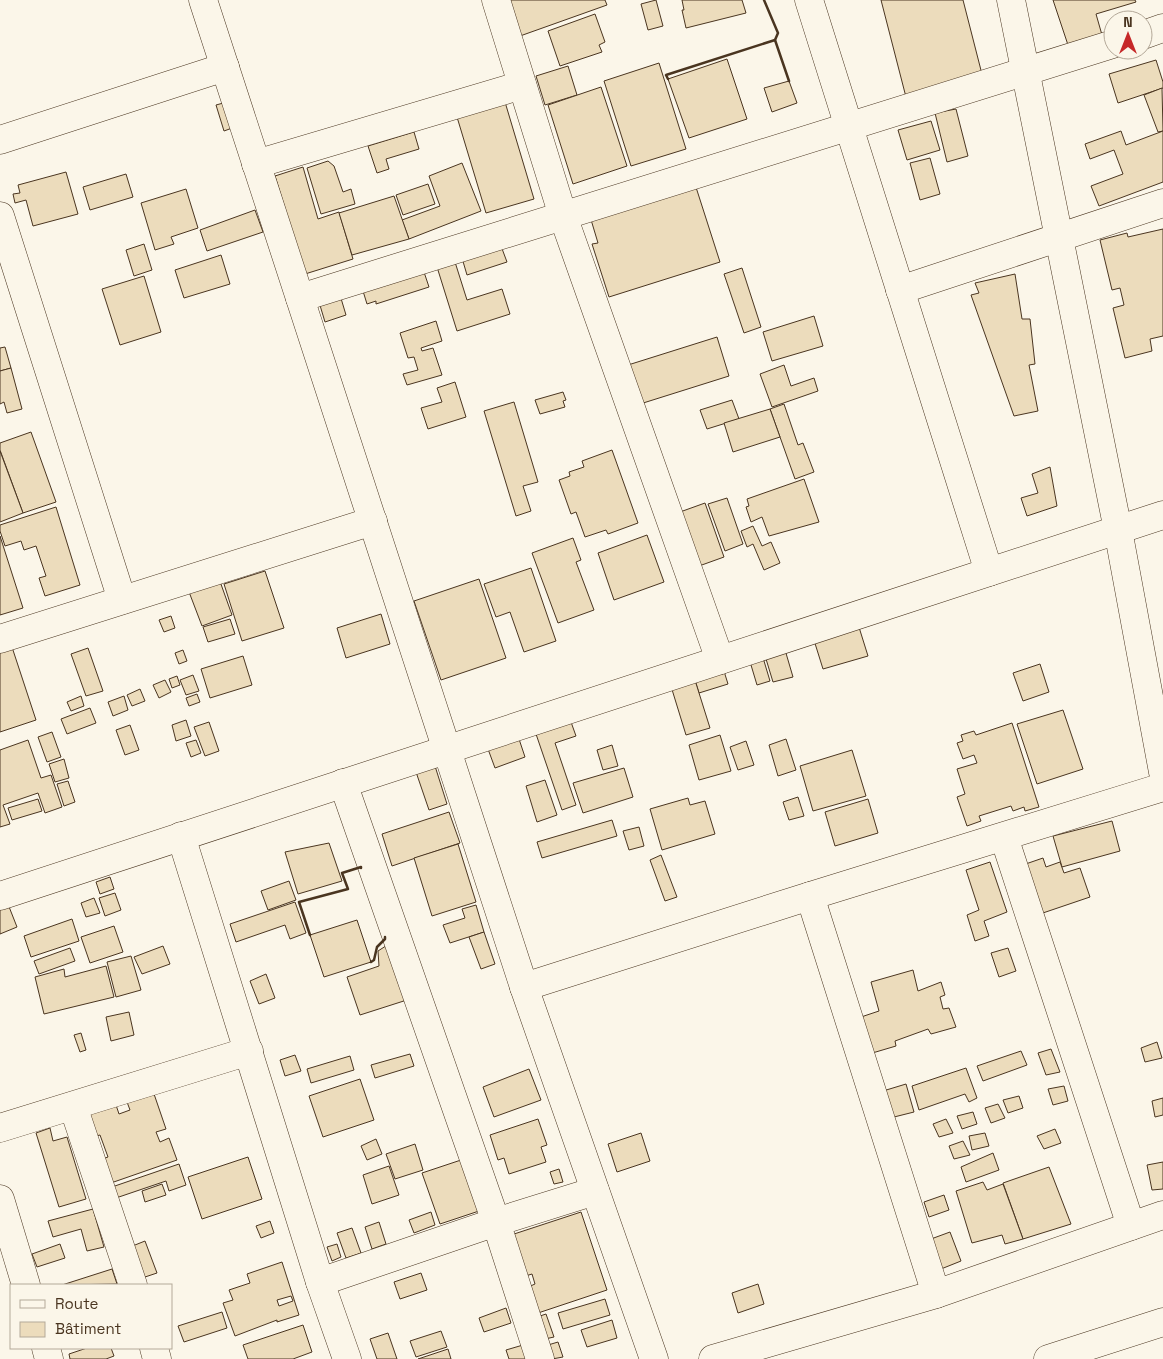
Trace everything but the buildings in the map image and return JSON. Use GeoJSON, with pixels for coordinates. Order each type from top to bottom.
{"type":"FeatureCollection","features":[{"type":"Feature","properties":{"kind":"street"},"geometry":{"type":"LineString","coordinates":[[203,0],[524,987],[654,1359]]}},
{"type":"Feature","properties":{"kind":"street"},"geometry":{"type":"LineString","coordinates":[[496,0],[563,216],[720,660]]}},
{"type":"Feature","properties":{"kind":"street"},"geometry":{"type":"LineString","coordinates":[[808,0],[989,572]]}},
{"type":"Feature","properties":{"kind":"street"},"geometry":{"type":"LineString","coordinates":[[1011,0],[1057,237],[1118,530],[1163,772]]}},
{"type":"Feature","properties":{"kind":"street"},"geometry":{"type":"LineString","coordinates":[[300,298],[1103,47]]}},
{"type":"Feature","properties":{"kind":"street"},"geometry":{"type":"LineString","coordinates":[[0,140],[225,67]]}},
{"type":"Feature","properties":{"kind":"street"},"geometry":{"type":"LineString","coordinates":[[256,164],[522,85]]}},
{"type":"Feature","properties":{"kind":"street"},"geometry":{"type":"LineString","coordinates":[[900,290],[1163,203]]}},
{"type":"Feature","properties":{"kind":"street"},"geometry":{"type":"LineString","coordinates":[[0,216],[122,600]]}},
{"type":"Feature","properties":{"kind":"street"},"geometry":{"type":"LineString","coordinates":[[0,896],[1163,515]]}},
{"type":"Feature","properties":{"kind":"street"},"geometry":{"type":"LineString","coordinates":[[0,639],[373,521]]}},
{"type":"Feature","properties":{"kind":"street"},"geometry":{"type":"LineString","coordinates":[[344,783],[496,1222],[540,1359]]}},
{"type":"Feature","properties":{"kind":"street"},"geometry":{"type":"LineString","coordinates":[[524,987],[1163,787]]}},
{"type":"Feature","properties":{"kind":"street"},"geometry":{"type":"LineString","coordinates":[[181,836],[320,1282],[347,1359]]}},
{"type":"Feature","properties":{"kind":"street"},"geometry":{"type":"LineString","coordinates":[[1004,837],[1131,1226]]}},
{"type":"Feature","properties":{"kind":"street"},"geometry":{"type":"LineString","coordinates":[[810,896],[936,1294]]}},
{"type":"Feature","properties":{"kind":"street"},"geometry":{"type":"LineString","coordinates":[[0,1128],[249,1051]]}},
{"type":"Feature","properties":{"kind":"street"},"geometry":{"type":"LineString","coordinates":[[73,1106],[133,1284]]}},
{"type":"Feature","properties":{"kind":"street"},"geometry":{"type":"LineString","coordinates":[[320,1282],[496,1222],[595,1191]]}},
{"type":"Feature","properties":{"kind":"street"},"geometry":{"type":"LineString","coordinates":[[0,1199],[26,1284]]}},
{"type":"Feature","properties":{"kind":"street"},"geometry":{"type":"LineString","coordinates":[[713,1359],[936,1294],[1163,1215]]}},
{"type":"Feature","properties":{"kind":"street"},"geometry":{"type":"LineString","coordinates":[[1048,1359],[1163,1322]]}},
{"type":"Feature","properties":{"kind":"wall"},"geometry":{"type":"LineString","coordinates":[[764,0],[778,33],[775,40]]}},
{"type":"Feature","properties":{"kind":"wall"},"geometry":{"type":"LineString","coordinates":[[668,79],[666,75],[775,40],[789,81]]}},
{"type":"Feature","properties":{"kind":"wall"},"geometry":{"type":"LineString","coordinates":[[310,935],[299,902],[348,889],[342,873],[361,868]]}},
{"type":"Feature","properties":{"kind":"wall"},"geometry":{"type":"LineString","coordinates":[[371,962],[374,960],[377,947],[385,937]]}}]}
